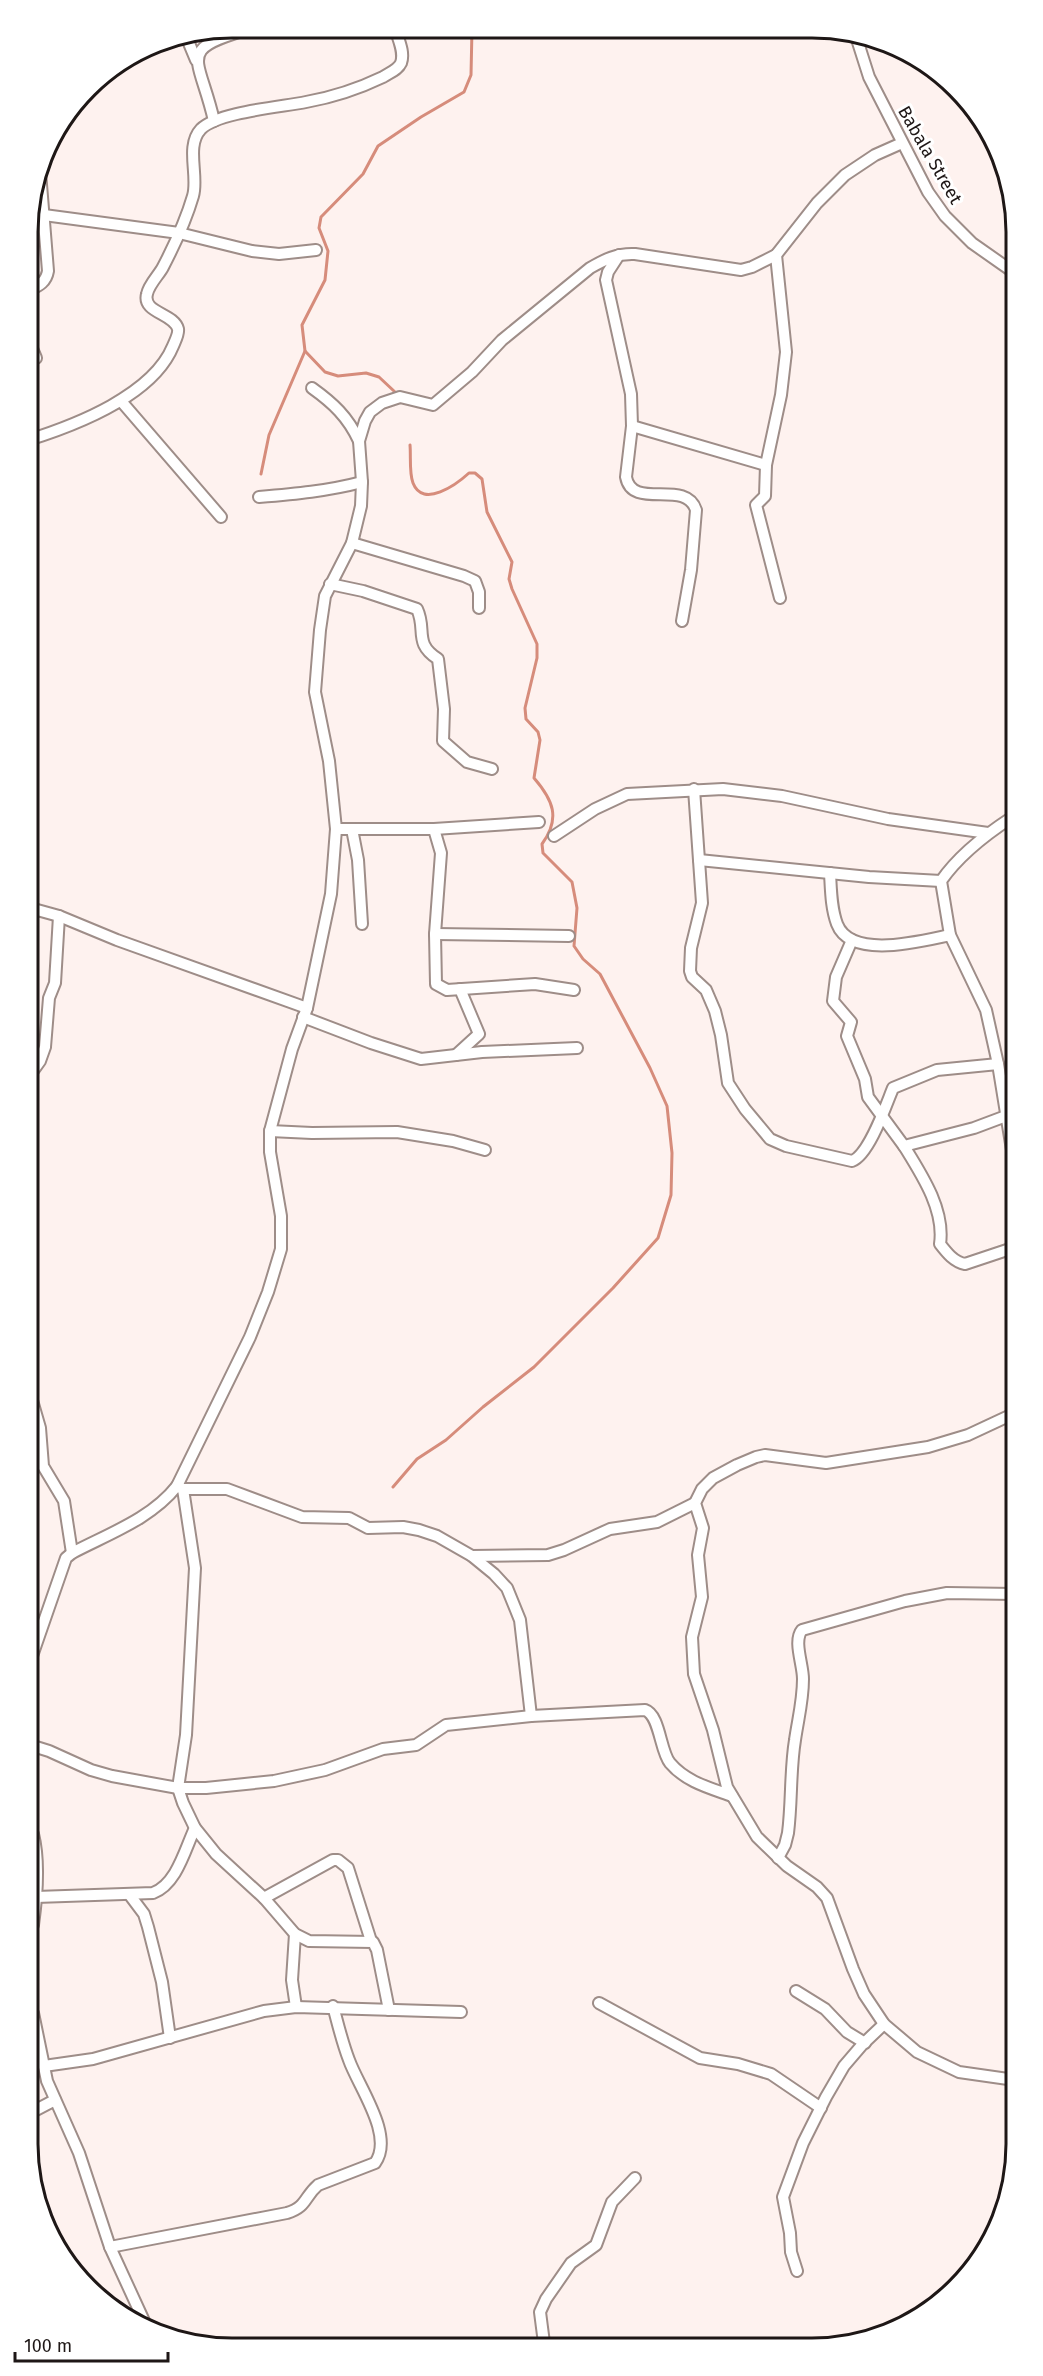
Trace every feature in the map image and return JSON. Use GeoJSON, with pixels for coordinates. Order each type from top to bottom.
{"type":"FeatureCollection","features":[{"type":"Feature","properties":{"kind":"street"},"geometry":{"type":"LineString","coordinates":[[196,60],[201,50],[210,42],[221,38]]}},
{"type":"Feature","properties":{"kind":"street"},"geometry":{"type":"LineString","coordinates":[[38,437],[121,401],[145,382],[169,354],[178,332],[174,322],[152,308],[147,301],[147,293],[179,233],[194,193],[194,149],[201,130],[214,121],[357,90],[401,65],[402,53],[398,38]]}},
{"type":"Feature","properties":{"kind":"street"},"geometry":{"type":"LineString","coordinates":[[189,42],[214,121]]}},
{"type":"Feature","properties":{"kind":"street","name":"Babala Street"},"geometry":{"type":"LineString","coordinates":[[858,43],[869,78],[928,192],[945,216],[972,243],[1006,267]]}},
{"type":"Feature","properties":{"kind":"street"},"geometry":{"type":"LineString","coordinates":[[359,441],[370,412],[382,403],[400,397],[434,405],[472,372],[502,339],[590,268],[619,255],[654,255],[741,270],[776,255],[817,203],[845,175],[875,155],[902,143]]}},
{"type":"Feature","properties":{"kind":"street"},"geometry":{"type":"LineString","coordinates":[[38,286],[47,278],[48,271],[42,194]]}},
{"type":"Feature","properties":{"kind":"street"},"geometry":{"type":"LineString","coordinates":[[44,215],[179,233],[252,251],[279,254],[316,250]]}},
{"type":"Feature","properties":{"kind":"street"},"geometry":{"type":"LineString","coordinates":[[619,255],[608,272],[606,280],[628,376],[632,426],[627,484],[632,490],[649,495],[686,497],[694,502],[696,510],[691,570],[682,621]]}},
{"type":"Feature","properties":{"kind":"street"},"geometry":{"type":"LineString","coordinates":[[776,255],[786,352],[781,395],[766,465],[765,496],[756,505],[780,598]]}},
{"type":"Feature","properties":{"kind":"street"},"geometry":{"type":"LineString","coordinates":[[38,1638],[63,1563],[72,1553],[140,1519],[180,1488],[250,1337],[268,1292],[281,1250],[281,1216],[270,1152],[270,1131],[305,1012],[331,894],[336,830],[328,761],[315,692],[320,630],[325,596],[352,543],[361,507],[362,482],[359,441],[353,427],[339,408],[312,387]]}},
{"type":"Feature","properties":{"kind":"street"},"geometry":{"type":"LineString","coordinates":[[121,401],[221,517]]}},
{"type":"Feature","properties":{"kind":"street"},"geometry":{"type":"LineString","coordinates":[[632,426],[766,465]]}},
{"type":"Feature","properties":{"kind":"street"},"geometry":{"type":"LineString","coordinates":[[259,497],[333,490],[362,482]]}},
{"type":"Feature","properties":{"kind":"street"},"geometry":{"type":"LineString","coordinates":[[352,543],[475,581],[479,592],[479,608]]}},
{"type":"Feature","properties":{"kind":"street"},"geometry":{"type":"LineString","coordinates":[[330,584],[363,591],[417,609],[420,616],[421,640],[428,653],[438,659],[440,669],[444,709],[443,741],[467,762],[492,769]]}},
{"type":"Feature","properties":{"kind":"street"},"geometry":{"type":"LineString","coordinates":[[554,836],[595,809],[627,794],[694,789],[753,791],[888,819],[988,833]]}},
{"type":"Feature","properties":{"kind":"street"},"geometry":{"type":"LineString","coordinates":[[694,789],[702,903],[691,948],[690,971],[692,977],[706,990],[721,1035],[728,1083],[770,1138],[852,1161],[861,1154],[882,1117],[893,1088],[937,1070],[998,1064]]}},
{"type":"Feature","properties":{"kind":"street"},"geometry":{"type":"LineString","coordinates":[[1006,821],[988,833],[949,870],[941,881],[950,935],[986,1010],[1006,1113]]}},
{"type":"Feature","properties":{"kind":"street"},"geometry":{"type":"LineString","coordinates":[[336,830],[434,829],[539,822]]}},
{"type":"Feature","properties":{"kind":"street"},"geometry":{"type":"LineString","coordinates":[[352,829],[358,860],[362,924]]}},
{"type":"Feature","properties":{"kind":"street"},"geometry":{"type":"LineString","coordinates":[[434,829],[441,853],[435,934],[436,984],[447,990],[535,984],[574,990]]}},
{"type":"Feature","properties":{"kind":"street"},"geometry":{"type":"LineString","coordinates":[[699,860],[941,881]]}},
{"type":"Feature","properties":{"kind":"street"},"geometry":{"type":"LineString","coordinates":[[830,873],[832,905],[838,926],[858,944],[886,945],[950,935]]}},
{"type":"Feature","properties":{"kind":"street"},"geometry":{"type":"LineString","coordinates":[[38,910],[59,916],[305,1012],[409,1056],[428,1059],[577,1048]]}},
{"type":"Feature","properties":{"kind":"street"},"geometry":{"type":"LineString","coordinates":[[38,1064],[45,1047],[49,998],[55,983],[59,916]]}},
{"type":"Feature","properties":{"kind":"street"},"geometry":{"type":"LineString","coordinates":[[435,934],[569,936]]}},
{"type":"Feature","properties":{"kind":"street"},"geometry":{"type":"LineString","coordinates":[[852,940],[836,977],[833,1001],[850,1022],[847,1036],[866,1079],[868,1097],[904,1146],[929,1189],[942,1229],[940,1244],[948,1254],[965,1264],[1005,1250]]}},
{"type":"Feature","properties":{"kind":"street"},"geometry":{"type":"LineString","coordinates":[[455,1056],[479,1034],[460,989]]}},
{"type":"Feature","properties":{"kind":"street"},"geometry":{"type":"LineString","coordinates":[[904,1146],[974,1128],[1006,1116]]}},
{"type":"Feature","properties":{"kind":"street"},"geometry":{"type":"LineString","coordinates":[[270,1131],[397,1132],[453,1141],[485,1150]]}},
{"type":"Feature","properties":{"kind":"street"},"geometry":{"type":"LineString","coordinates":[[472,1556],[548,1555],[610,1529],[657,1522],[695,1503],[702,1489],[712,1478],[756,1457],[765,1455],[826,1463],[928,1447],[968,1435],[1005,1418]]}},
{"type":"Feature","properties":{"kind":"street"},"geometry":{"type":"LineString","coordinates":[[38,1421],[43,1466],[64,1501],[72,1553]]}},
{"type":"Feature","properties":{"kind":"street"},"geometry":{"type":"LineString","coordinates":[[180,1488],[227,1489],[302,1517],[348,1518],[368,1528],[403,1527],[419,1530],[437,1536],[472,1556],[507,1588],[520,1620],[531,1716]]}},
{"type":"Feature","properties":{"kind":"street"},"geometry":{"type":"LineString","coordinates":[[180,1488],[195,1568],[186,1735],[178,1788],[195,1828],[216,1854],[264,1898],[295,1934],[309,1941],[371,1941]]}},
{"type":"Feature","properties":{"kind":"street"},"geometry":{"type":"LineString","coordinates":[[695,1503],[703,1528],[698,1555],[702,1597],[693,1637],[694,1674],[713,1730],[722,1772],[732,1796],[757,1837],[795,1873],[817,1887],[827,1898],[864,1994],[884,2025],[917,2052],[959,2072],[1005,2079]]}},
{"type":"Feature","properties":{"kind":"street"},"geometry":{"type":"LineString","coordinates":[[778,1858],[788,1833],[795,1740],[802,1705],[803,1666],[797,1643],[802,1630],[905,1601],[947,1593],[1005,1594]]}},
{"type":"Feature","properties":{"kind":"street"},"geometry":{"type":"LineString","coordinates":[[38,1748],[91,1770],[178,1788],[243,1785],[325,1770],[383,1749],[416,1744],[446,1725],[531,1716],[640,1710],[650,1711],[669,1763],[691,1780],[732,1796]]}},
{"type":"Feature","properties":{"kind":"street"},"geometry":{"type":"LineString","coordinates":[[38,1897],[153,1893],[164,1889],[195,1828]]}},
{"type":"Feature","properties":{"kind":"street"},"geometry":{"type":"LineString","coordinates":[[264,1898],[333,1860],[338,1860],[348,1868],[371,1941],[377,1950],[389,2010]]}},
{"type":"Feature","properties":{"kind":"street"},"geometry":{"type":"LineString","coordinates":[[129,1894],[144,1914],[148,1927],[162,1982],[170,2038]]}},
{"type":"Feature","properties":{"kind":"street"},"geometry":{"type":"LineString","coordinates":[[295,1934],[292,1980],[296,2007]]}},
{"type":"Feature","properties":{"kind":"street"},"geometry":{"type":"LineString","coordinates":[[796,1990],[825,2009],[847,2032],[866,2043]]}},
{"type":"Feature","properties":{"kind":"street"},"geometry":{"type":"LineString","coordinates":[[599,2003],[700,2058],[738,2064],[771,2074],[821,2108]]}},
{"type":"Feature","properties":{"kind":"street"},"geometry":{"type":"LineString","coordinates":[[44,2067],[93,2059],[264,2011],[333,2006],[461,2012]]}},
{"type":"Feature","properties":{"kind":"street"},"geometry":{"type":"LineString","coordinates":[[110,2247],[300,2209],[311,2191],[318,2185],[375,2163],[381,2143],[376,2117],[348,2058],[333,2006]]}},
{"type":"Feature","properties":{"kind":"street"},"geometry":{"type":"LineString","coordinates":[[797,2271],[791,2252],[783,2197],[803,2144],[844,2066],[884,2025]]}},
{"type":"Feature","properties":{"kind":"street"},"geometry":{"type":"LineString","coordinates":[[38,2038],[44,2067],[55,2100],[79,2153],[110,2247],[142,2317]]}},
{"type":"Feature","properties":{"kind":"street"},"geometry":{"type":"LineString","coordinates":[[38,2109],[55,2100]]}},
{"type":"Feature","properties":{"kind":"street"},"geometry":{"type":"LineString","coordinates":[[543,2338],[540,2312],[546,2299],[571,2263],[596,2245],[612,2202],[635,2178]]}},
{"type":"Feature","properties":{"kind":"waterway"},"geometry":{"type":"LineString","coordinates":[[261,474],[269,435],[305,351],[302,325],[325,280],[328,251],[319,228],[321,217],[363,174],[378,146],[464,92],[471,75],[472,38]]}},
{"type":"Feature","properties":{"kind":"waterway"},"geometry":{"type":"LineString","coordinates":[[305,351],[325,372],[338,376],[366,373],[379,377],[395,392]]}},
{"type":"Feature","properties":{"kind":"waterway"},"geometry":{"type":"LineString","coordinates":[[393,1487],[417,1459],[446,1440],[534,1367],[613,1288],[658,1238],[671,1195],[672,1153],[667,1106],[650,1068],[600,974],[583,959],[574,946],[577,908],[572,882],[543,853],[542,844],[548,835],[553,817],[550,802],[534,778],[540,740],[538,732],[526,719],[525,708],[537,658],[537,644],[512,589],[509,579],[512,562],[487,512],[482,479],[475,473],[469,473],[449,488],[432,494],[424,494],[413,483],[410,445]]}}]}
